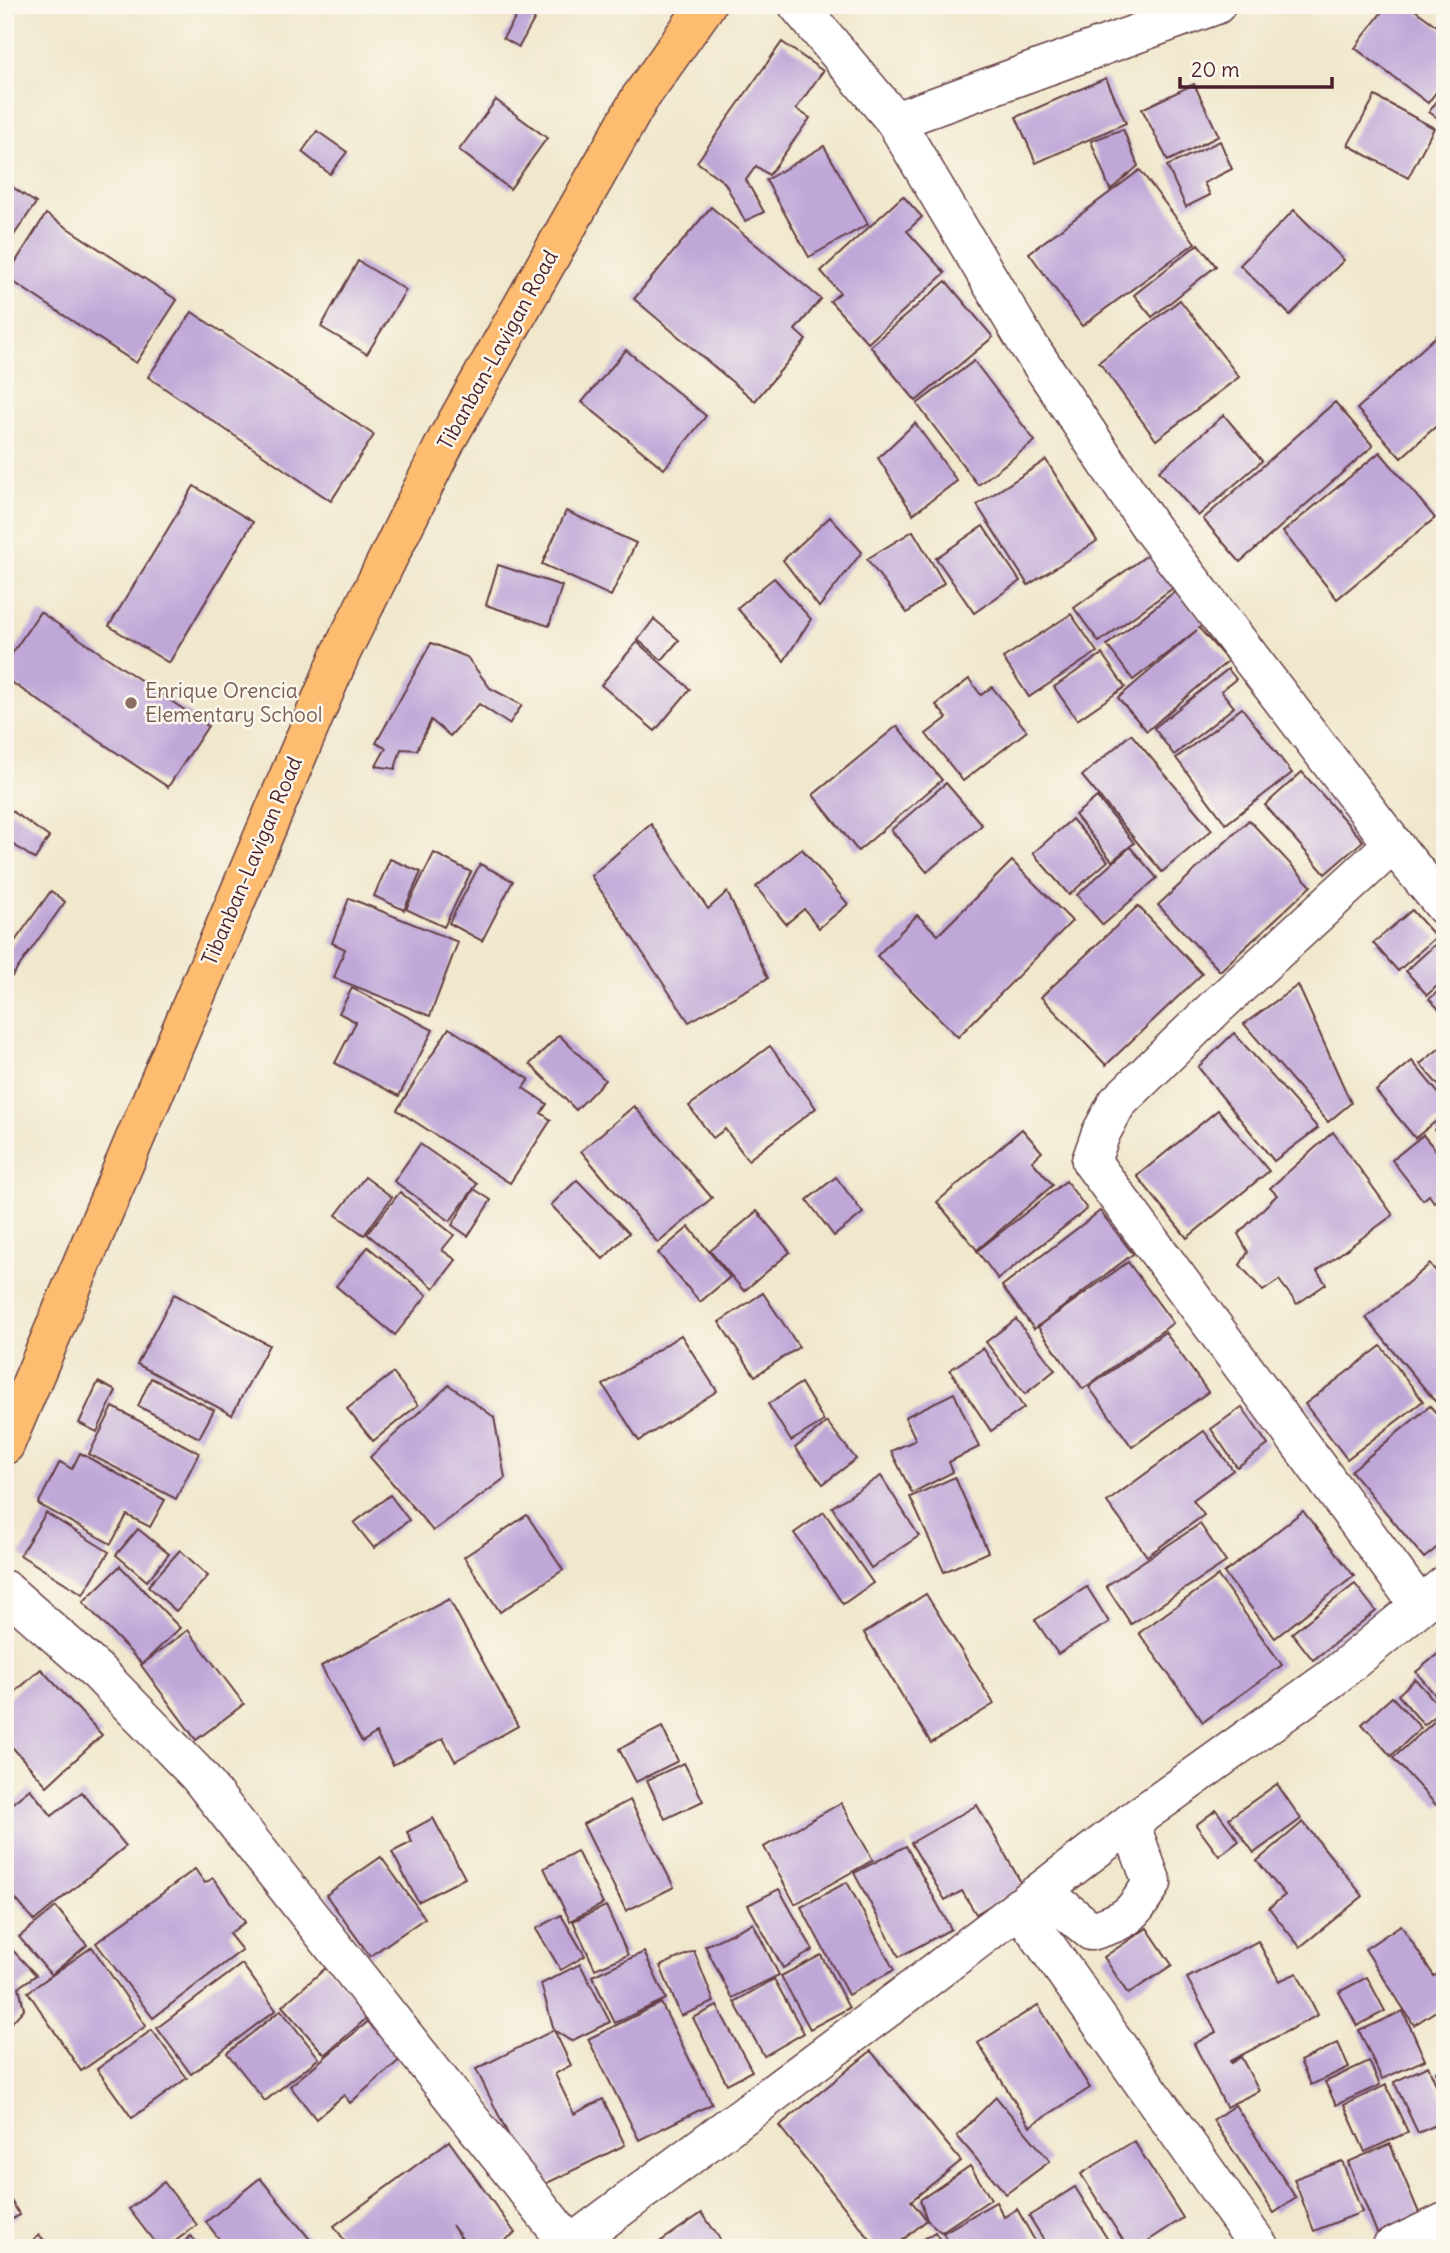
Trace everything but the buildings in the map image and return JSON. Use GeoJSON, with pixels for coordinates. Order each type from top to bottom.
{"type":"FeatureCollection","features":[{"type":"Feature","properties":{"kind":"main road","name":"Tibanban-Lavigan Road"},"geometry":{"type":"LineString","coordinates":[[5,1445],[341,653],[447,439],[640,98],[706,5]]}},
{"type":"Feature","properties":{"kind":"street"},"geometry":{"type":"LineString","coordinates":[[798,5],[895,121],[1027,343],[1151,528],[1393,844],[1445,907]]}},
{"type":"Feature","properties":{"kind":"street"},"geometry":{"type":"LineString","coordinates":[[895,121],[1216,5]]}},
{"type":"Feature","properties":{"kind":"street"},"geometry":{"type":"LineString","coordinates":[[5,1590],[98,1672],[198,1776],[569,2247],[1130,1823],[1332,1678],[1432,1595],[1091,1161],[1116,1103],[1393,844]]}},
{"type":"Feature","properties":{"kind":"street"},"geometry":{"type":"LineString","coordinates":[[1030,1899],[1091,1931],[1113,1924],[1134,1911],[1152,1883],[1130,1823]]}},
{"type":"Feature","properties":{"kind":"street"},"geometry":{"type":"LineString","coordinates":[[1030,1899],[1260,2248]]}},
{"type":"Feature","properties":{"kind":"street"},"geometry":{"type":"LineString","coordinates":[[1391,2248],[1445,2222]]}},
{"type":"Feature","properties":{"kind":"place","name":"Enrique Orencia Elementary School"},"geometry":{"type":"Point","coordinates":[131,703]}}]}
